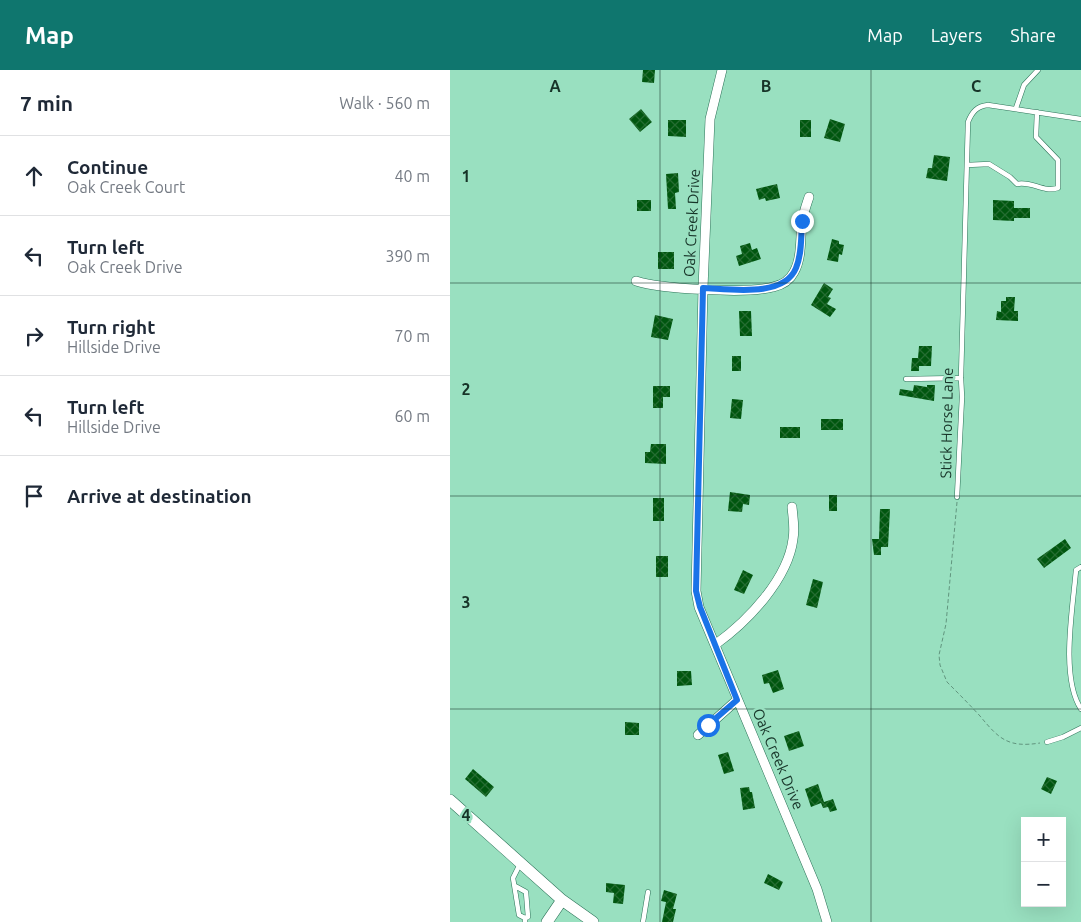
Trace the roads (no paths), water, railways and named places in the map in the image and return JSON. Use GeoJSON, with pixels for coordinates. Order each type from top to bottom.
{"type":"FeatureCollection","features":[{"type":"Feature","properties":{"kind":"street","name":"Oak Creek Drive"},"geometry":{"type":"LineString","coordinates":[[722,70],[710,119],[695,577],[697,599],[737,700],[754,736],[807,865],[823,905],[827,922]]}},
{"type":"Feature","properties":{"kind":"street"},"geometry":{"type":"LineString","coordinates":[[636,281],[658,286],[703,288],[760,289],[778,286],[788,280],[794,272],[799,259],[802,221],[809,197]]}},
{"type":"Feature","properties":{"kind":"street"},"geometry":{"type":"LineString","coordinates":[[716,644],[746,618],[782,571],[793,539],[792,507]]}},
{"type":"Feature","properties":{"kind":"street"},"geometry":{"type":"LineString","coordinates":[[698,735],[737,700]]}},
{"type":"Feature","properties":{"kind":"street"},"geometry":{"type":"LineString","coordinates":[[450,800],[562,900],[593,922]]}},
{"type":"Feature","properties":{"kind":"street"},"geometry":{"type":"LineString","coordinates":[[547,922],[562,900]]}},
{"type":"Feature","properties":{"kind":"lane"},"geometry":{"type":"LineString","coordinates":[[1016,108],[1024,85],[1038,70]]}},
{"type":"Feature","properties":{"kind":"lane","name":"Stick Horse Lane"},"geometry":{"type":"LineString","coordinates":[[957,496],[961,406],[967,128],[972,114],[977,109],[988,105],[1081,119]]}},
{"type":"Feature","properties":{"kind":"lane"},"geometry":{"type":"LineString","coordinates":[[967,165],[990,164],[1017,184],[1026,182],[1051,190],[1058,188],[1058,160],[1036,137],[1038,112]]}},
{"type":"Feature","properties":{"kind":"lane"},"geometry":{"type":"LineString","coordinates":[[906,379],[961,378]]}},
{"type":"Feature","properties":{"kind":"lane"},"geometry":{"type":"LineString","coordinates":[[1081,567],[1076,570],[1071,632],[1070,677],[1081,709]]}},
{"type":"Feature","properties":{"kind":"lane"},"geometry":{"type":"LineString","coordinates":[[1047,742],[1081,728]]}},
{"type":"Feature","properties":{"kind":"lane"},"geometry":{"type":"LineString","coordinates":[[515,886],[526,892],[528,916],[525,920],[519,915],[513,878],[520,863]]}},
{"type":"Feature","properties":{"kind":"lane"},"geometry":{"type":"LineString","coordinates":[[643,922],[648,892]]}}]}
